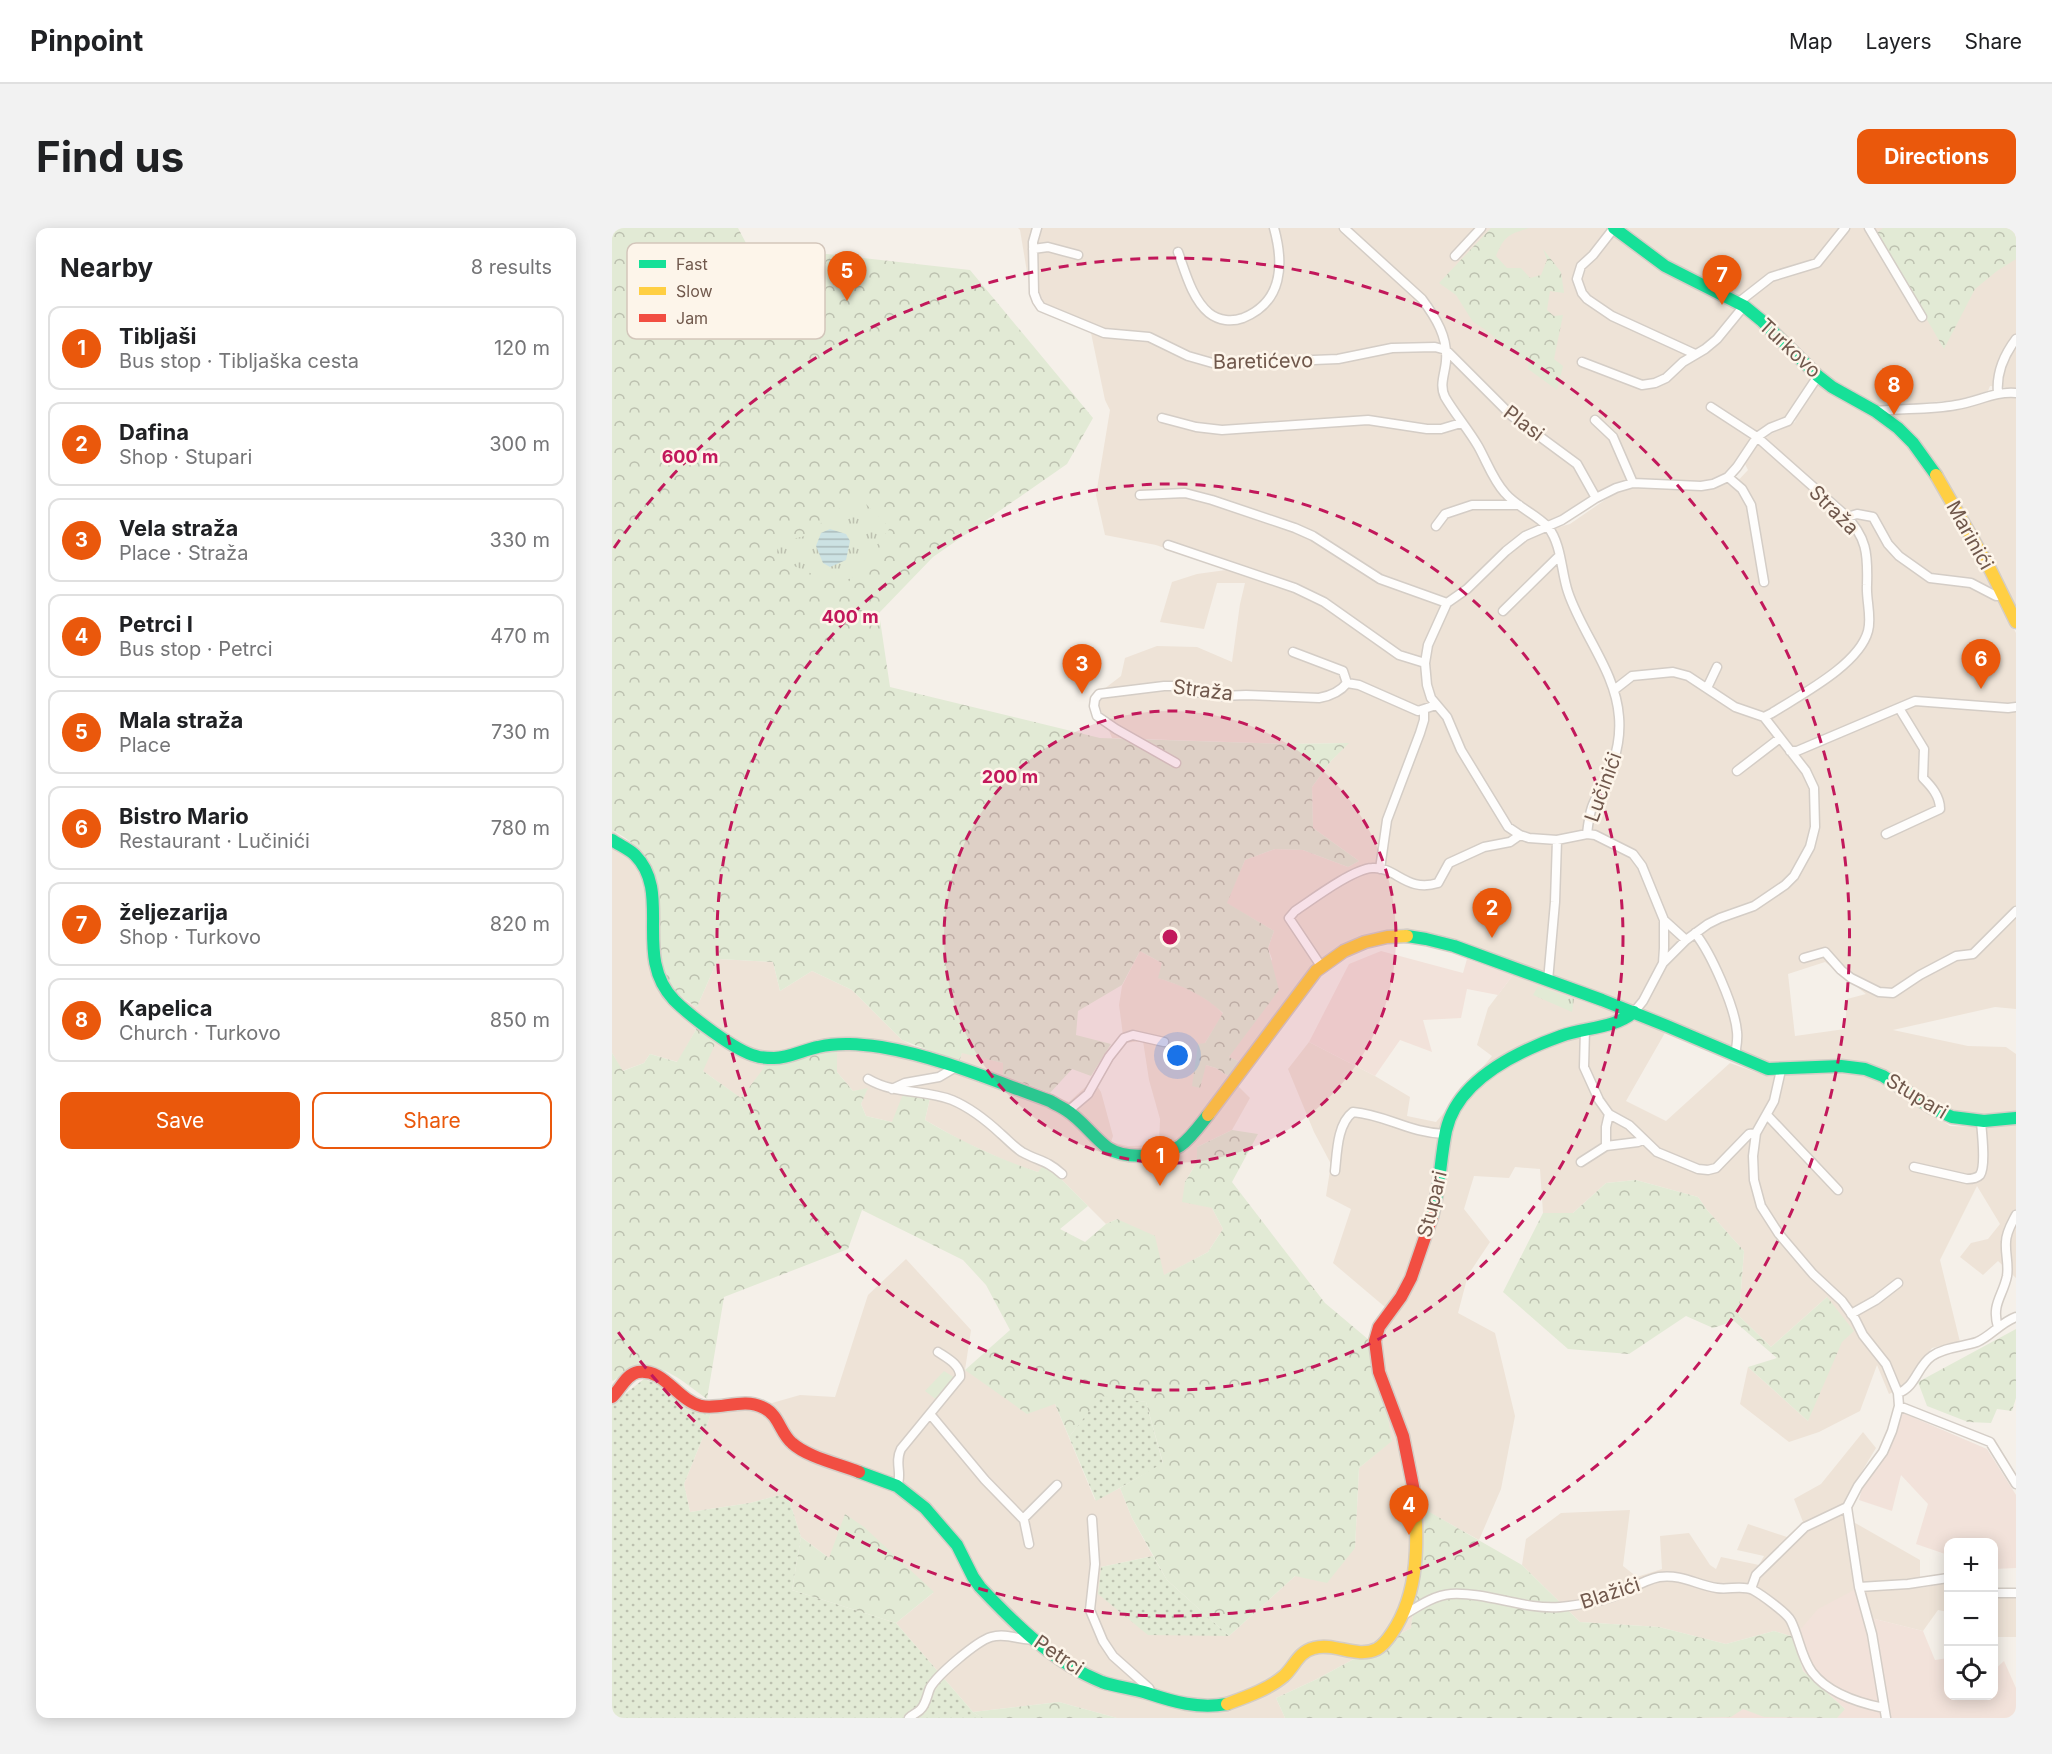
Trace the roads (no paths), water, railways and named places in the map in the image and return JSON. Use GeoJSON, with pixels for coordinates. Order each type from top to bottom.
{"type":"FeatureCollection","features":[{"type":"Feature","properties":{"kind":"street","name":"Baretićevo"},"geometry":{"type":"LineString","coordinates":[[1037,228],[1034,249],[1034,293],[1037,301],[1041,307],[1104,333],[1149,337],[1204,362],[1216,364],[1338,359],[1392,348],[1435,347],[1446,350]]}},
{"type":"Feature","properties":{"kind":"street","name":"Baretićevo"},"geometry":{"type":"LineString","coordinates":[[1178,252],[1193,290],[1208,312],[1218,319],[1239,320],[1253,314],[1273,294],[1280,264],[1274,228]]}},
{"type":"Feature","properties":{"kind":"street"},"geometry":{"type":"LineString","coordinates":[[1344,228],[1422,299],[1438,324],[1446,350],[1442,388],[1461,423],[1477,444],[1498,485],[1519,505],[1547,526],[1554,537],[1575,612],[1614,690],[1632,676],[1673,672],[1688,676],[1735,707],[1764,717]]}},
{"type":"Feature","properties":{"kind":"street"},"geometry":{"type":"LineString","coordinates":[[1455,256],[1481,228]]}},
{"type":"Feature","properties":{"kind":"street"},"geometry":{"type":"LineString","coordinates":[[1614,228],[1593,255],[1581,266],[1577,279],[1582,293],[1612,316],[1695,354]]}},
{"type":"Feature","properties":{"kind":"street","name":"Turkovo"},"geometry":{"type":"LineString","coordinates":[[1614,228],[1665,266],[1741,304],[1761,320],[1818,376],[1894,425],[1913,444],[1939,480]]}},
{"type":"Feature","properties":{"kind":"street"},"geometry":{"type":"LineString","coordinates":[[1582,362],[1642,385],[1666,378],[1683,362],[1705,350],[1717,339],[1741,304],[1771,277],[1817,263],[1845,228]]}},
{"type":"Feature","properties":{"kind":"street"},"geometry":{"type":"LineString","coordinates":[[1869,228],[1922,317]]}},
{"type":"Feature","properties":{"kind":"street"},"geometry":{"type":"LineString","coordinates":[[1034,249],[1048,247],[1078,255]]}},
{"type":"Feature","properties":{"kind":"street"},"geometry":{"type":"LineString","coordinates":[[1998,393],[2000,370],[2005,356],[2016,339]]}},
{"type":"Feature","properties":{"kind":"street","name":"Plasi"},"geometry":{"type":"LineString","coordinates":[[1446,350],[1512,416],[1577,464],[1596,498]]}},
{"type":"Feature","properties":{"kind":"street"},"geometry":{"type":"LineString","coordinates":[[1321,966],[1289,918],[1295,911],[1357,872],[1370,868],[1380,869],[1413,884],[1427,886],[1438,883],[1449,863],[1484,847],[1510,842],[1520,835],[1508,827],[1499,814],[1461,750],[1450,723],[1436,705],[1427,685],[1425,663],[1428,645],[1447,603],[1467,589],[1525,536],[1578,511],[1596,498],[1616,488],[1633,483],[1701,486],[1713,484],[1728,477],[1756,437],[1788,421],[1818,376]]}},
{"type":"Feature","properties":{"kind":"street"},"geometry":{"type":"LineString","coordinates":[[1875,411],[1954,406],[1998,393],[2016,393]]}},
{"type":"Feature","properties":{"kind":"street"},"geometry":{"type":"LineString","coordinates":[[1711,407],[1756,437]]}},
{"type":"Feature","properties":{"kind":"street"},"geometry":{"type":"LineString","coordinates":[[1162,418],[1196,427],[1222,430],[1368,420],[1427,429],[1441,429],[1461,423]]}},
{"type":"Feature","properties":{"kind":"street"},"geometry":{"type":"LineString","coordinates":[[1595,420],[1613,437],[1633,483]]}},
{"type":"Feature","properties":{"kind":"street","name":"Straža"},"geometry":{"type":"LineString","coordinates":[[1756,437],[1857,528],[1864,544],[1868,569],[1869,620],[1865,639],[1854,655],[1826,679],[1764,717]]}},
{"type":"Feature","properties":{"kind":"street"},"geometry":{"type":"LineString","coordinates":[[1728,477],[1742,489],[1751,505],[1764,582]]}},
{"type":"Feature","properties":{"kind":"street","name":"Marinići"},"geometry":{"type":"LineString","coordinates":[[1939,480],[1990,569],[2016,622]]}},
{"type":"Feature","properties":{"kind":"street"},"geometry":{"type":"LineString","coordinates":[[1140,495],[1185,494],[1212,500],[1295,528],[1313,536],[1380,579],[1447,603]]}},
{"type":"Feature","properties":{"kind":"street"},"geometry":{"type":"LineString","coordinates":[[1436,526],[1445,514],[1472,505],[1519,505]]}},
{"type":"Feature","properties":{"kind":"street"},"geometry":{"type":"LineString","coordinates":[[1847,517],[1857,514],[1873,517],[1888,544],[1899,556],[1930,578],[1960,581],[1980,587],[1996,596],[2003,596]]}},
{"type":"Feature","properties":{"kind":"street"},"geometry":{"type":"LineString","coordinates":[[1168,545],[1295,588],[1324,602],[1400,654],[1425,663]]}},
{"type":"Feature","properties":{"kind":"street"},"geometry":{"type":"LineString","coordinates":[[1503,611],[1559,556]]}},
{"type":"Feature","properties":{"kind":"street"},"geometry":{"type":"LineString","coordinates":[[1293,652],[1343,671],[1347,683],[1359,685],[1419,711],[1436,705]]}},
{"type":"Feature","properties":{"kind":"street"},"geometry":{"type":"LineString","coordinates":[[1707,688],[1717,667]]}},
{"type":"Feature","properties":{"kind":"street","name":"Straža"},"geometry":{"type":"LineString","coordinates":[[1176,763],[1097,716],[1094,706],[1099,694],[1174,686],[1221,696],[1246,694],[1319,698],[1329,696],[1344,688],[1347,683]]}},
{"type":"Feature","properties":{"kind":"street","name":"Lučinići"},"geometry":{"type":"LineString","coordinates":[[1587,834],[1591,808],[1615,759],[1619,742],[1619,717],[1614,690]]}},
{"type":"Feature","properties":{"kind":"street"},"geometry":{"type":"LineString","coordinates":[[1790,751],[1797,751],[1915,701],[2016,707]]}},
{"type":"Feature","properties":{"kind":"street"},"geometry":{"type":"LineString","coordinates":[[1886,834],[1940,809],[1933,788],[1923,778],[1924,749],[1899,708]]}},
{"type":"Feature","properties":{"kind":"street"},"geometry":{"type":"LineString","coordinates":[[1380,869],[1387,820],[1420,733],[1424,710]]}},
{"type":"Feature","properties":{"kind":"street","name":"Lučinići"},"geometry":{"type":"LineString","coordinates":[[1634,1012],[1643,1001],[1663,963],[1686,940],[1720,918],[1754,906],[1785,885],[1804,861],[1815,827],[1814,788],[1806,771],[1764,717]]}},
{"type":"Feature","properties":{"kind":"street"},"geometry":{"type":"LineString","coordinates":[[1737,771],[1780,738]]}},
{"type":"Feature","properties":{"kind":"street","name":"Lučinići"},"geometry":{"type":"LineString","coordinates":[[1520,835],[1557,840],[1587,834],[1595,835],[1633,854],[1642,866],[1664,920],[1663,963]]}},
{"type":"Feature","properties":{"kind":"street","name":"Stupari"},"geometry":{"type":"LineString","coordinates":[[612,840],[631,851],[647,871],[653,894],[653,955],[656,973],[666,991],[673,999],[739,1048],[756,1056],[772,1058],[789,1056],[828,1045],[855,1044],[924,1055],[1050,1101],[1068,1111],[1111,1150],[1125,1155],[1148,1156],[1178,1147],[1247,1065],[1305,984],[1321,966],[1357,944],[1385,937],[1412,936],[1446,945],[1634,1012],[1768,1069],[1853,1066],[1867,1069],[1897,1082],[1932,1108],[1949,1116],[1981,1122],[2016,1118]]}},
{"type":"Feature","properties":{"kind":"street"},"geometry":{"type":"LineString","coordinates":[[1548,981],[1555,902],[1557,840]]}},
{"type":"Feature","properties":{"kind":"street"},"geometry":{"type":"LineString","coordinates":[[1804,958],[1825,952],[1851,978],[1879,992],[1893,993],[1920,975],[1956,957],[1973,954],[2016,912]]}},
{"type":"Feature","properties":{"kind":"street","name":"Lučinići"},"geometry":{"type":"LineString","coordinates":[[1664,920],[1686,940]]}},
{"type":"Feature","properties":{"kind":"street"},"geometry":{"type":"LineString","coordinates":[[1695,933],[1712,960],[1734,1016],[1737,1033],[1735,1056]]}},
{"type":"Feature","properties":{"kind":"street","name":"Stupari"},"geometry":{"type":"LineString","coordinates":[[1404,1442],[1378,1372],[1375,1349],[1380,1324],[1400,1299],[1418,1258],[1438,1195],[1445,1134],[1452,1111],[1466,1091],[1493,1070],[1555,1038],[1623,1021],[1634,1012]]}},
{"type":"Feature","properties":{"kind":"street"},"geometry":{"type":"LineString","coordinates":[[1585,1029],[1584,1067],[1599,1100],[1609,1114],[1629,1125],[1657,1152],[1698,1169],[1708,1170],[1716,1168],[1749,1134],[1756,1133]]}},
{"type":"Feature","properties":{"kind":"street"},"geometry":{"type":"LineString","coordinates":[[1068,1111],[1088,1094],[1109,1058],[1124,1038],[1133,1035],[1164,1041]]}},
{"type":"Feature","properties":{"kind":"street"},"geometry":{"type":"LineString","coordinates":[[892,1089],[905,1083],[939,1077],[956,1067]]}},
{"type":"Feature","properties":{"kind":"street"},"geometry":{"type":"LineString","coordinates":[[1782,1070],[1773,1101],[1756,1133],[1753,1156],[1754,1180],[1761,1206],[1779,1234],[1813,1274],[1842,1301],[1863,1335],[1886,1364],[1898,1393],[1899,1406],[1892,1431],[1882,1452],[1858,1486],[1847,1507],[1859,1587],[1872,1634],[1886,1718]]}},
{"type":"Feature","properties":{"kind":"street"},"geometry":{"type":"LineString","coordinates":[[868,1079],[881,1087],[931,1094],[951,1100],[971,1110],[1023,1152],[1047,1162],[1062,1174]]}},
{"type":"Feature","properties":{"kind":"street"},"geometry":{"type":"LineString","coordinates":[[1335,1171],[1342,1131],[1347,1116],[1353,1112],[1378,1116],[1410,1129],[1445,1134]]}},
{"type":"Feature","properties":{"kind":"street"},"geometry":{"type":"LineString","coordinates":[[1606,1146],[1606,1119],[1609,1114]]}},
{"type":"Feature","properties":{"kind":"street"},"geometry":{"type":"LineString","coordinates":[[1767,1115],[1838,1190]]}},
{"type":"Feature","properties":{"kind":"street"},"geometry":{"type":"LineString","coordinates":[[1914,1167],[1966,1179],[1974,1179],[1980,1175],[1982,1166],[1981,1122]]}},
{"type":"Feature","properties":{"kind":"street"},"geometry":{"type":"LineString","coordinates":[[1581,1162],[1606,1146],[1643,1140]]}},
{"type":"Feature","properties":{"kind":"street"},"geometry":{"type":"LineString","coordinates":[[1998,1327],[1995,1310],[2007,1276],[2006,1243],[2008,1232],[2016,1215]]}},
{"type":"Feature","properties":{"kind":"street"},"geometry":{"type":"LineString","coordinates":[[1851,1314],[1876,1300],[1898,1283]]}},
{"type":"Feature","properties":{"kind":"street"},"geometry":{"type":"LineString","coordinates":[[1898,1393],[1907,1390],[1931,1356],[1978,1341],[2004,1321],[2016,1317]]}},
{"type":"Feature","properties":{"kind":"street"},"geometry":{"type":"LineString","coordinates":[[897,1486],[900,1480],[897,1456],[909,1438],[956,1384],[960,1373],[952,1362],[938,1352]]}},
{"type":"Feature","properties":{"kind":"street","name":"Petrci"},"geometry":{"type":"LineString","coordinates":[[612,1397],[628,1377],[637,1372],[649,1373],[666,1381],[684,1397],[697,1404],[711,1407],[746,1404],[765,1409],[770,1412],[787,1439],[798,1449],[897,1486],[948,1533],[963,1555],[975,1580],[1052,1655],[1105,1683],[1198,1708],[1216,1708],[1247,1697],[1286,1675],[1303,1653],[1316,1647],[1332,1646],[1358,1653],[1373,1652],[1386,1642],[1402,1616],[1414,1572],[1417,1539],[1416,1504],[1411,1467],[1404,1442]]}},
{"type":"Feature","properties":{"kind":"street"},"geometry":{"type":"LineString","coordinates":[[1899,1406],[1990,1442],[2016,1484]]}},
{"type":"Feature","properties":{"kind":"street"},"geometry":{"type":"LineString","coordinates":[[930,1414],[985,1480],[1023,1519],[1029,1544]]}},
{"type":"Feature","properties":{"kind":"street"},"geometry":{"type":"LineString","coordinates":[[1023,1519],[1057,1485]]}},
{"type":"Feature","properties":{"kind":"street"},"geometry":{"type":"LineString","coordinates":[[1847,1507],[1805,1527],[1756,1575],[1751,1588],[1791,1619],[1812,1672],[1827,1685],[1862,1704],[1884,1708]]}},
{"type":"Feature","properties":{"kind":"street"},"geometry":{"type":"LineString","coordinates":[[1092,1519],[1095,1564],[1090,1610],[1103,1641],[1113,1656],[1149,1688],[1152,1695]]}},
{"type":"Feature","properties":{"kind":"street","name":"Blažići"},"geometry":{"type":"LineString","coordinates":[[1402,1616],[1425,1602],[1450,1594],[1557,1607],[1592,1602],[1617,1595],[1645,1581],[1660,1577],[1687,1578],[1717,1588],[1751,1588]]}},
{"type":"Feature","properties":{"kind":"street"},"geometry":{"type":"LineString","coordinates":[[1859,1587],[1908,1584],[1944,1579]]}},
{"type":"Feature","properties":{"kind":"street"},"geometry":{"type":"LineString","coordinates":[[1998,1593],[2016,1593]]}},
{"type":"Feature","properties":{"kind":"street"},"geometry":{"type":"LineString","coordinates":[[909,1718],[922,1709],[931,1687],[976,1644],[985,1639],[1005,1635],[1033,1639]]}},
{"type":"Feature","properties":{"kind":"place","name":"Mala straža"},"geometry":{"type":"Point","coordinates":[847,301]}},
{"type":"Feature","properties":{"kind":"place","name":"željezarija"},"geometry":{"type":"Point","coordinates":[1722,305]}},
{"type":"Feature","properties":{"kind":"place","name":"Kapelica"},"geometry":{"type":"Point","coordinates":[1894,415]}},
{"type":"Feature","properties":{"kind":"place","name":"Bistro Mario"},"geometry":{"type":"Point","coordinates":[1981,689]}},
{"type":"Feature","properties":{"kind":"place","name":"Vela straža"},"geometry":{"type":"Point","coordinates":[1082,694]}},
{"type":"Feature","properties":{"kind":"place","name":"Dafina"},"geometry":{"type":"Point","coordinates":[1492,938]}},
{"type":"Feature","properties":{"kind":"place","name":"Tibljaši"},"geometry":{"type":"Point","coordinates":[1160,1186]}},
{"type":"Feature","properties":{"kind":"place","name":"Petrci I"},"geometry":{"type":"Point","coordinates":[1409,1535]}}]}
